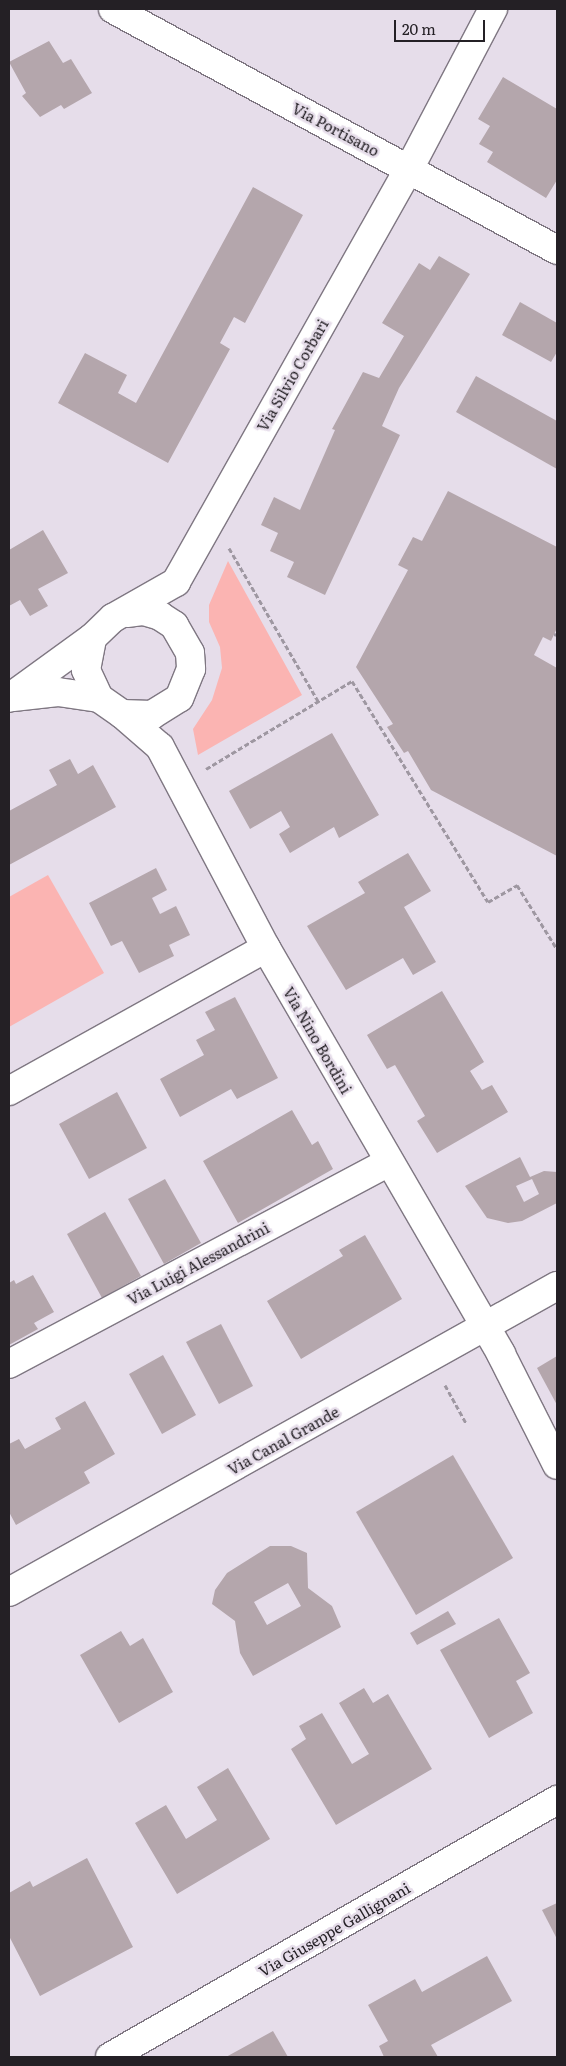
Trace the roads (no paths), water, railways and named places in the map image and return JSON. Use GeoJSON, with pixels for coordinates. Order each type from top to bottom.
{"type":"FeatureCollection","features":[{"type":"Feature","properties":{"kind":"street","name":"Via Portisano"},"geometry":{"type":"LineString","coordinates":[[114,9],[557,250]]}},
{"type":"Feature","properties":{"kind":"street","name":"Via Silvio Corbari"},"geometry":{"type":"LineString","coordinates":[[174,625],[176,582],[409,168],[493,9]]}},
{"type":"Feature","properties":{"kind":"street","name":"Via Silvio Corbari"},"geometry":{"type":"LineString","coordinates":[[9,698],[92,638],[113,618],[126,613],[176,582]]}},
{"type":"Feature","properties":{"kind":"street"},"geometry":{"type":"LineString","coordinates":[[122,714],[137,717],[166,708],[179,698],[191,669],[184,638],[174,625],[144,612],[126,613]]}},
{"type":"Feature","properties":{"kind":"street"},"geometry":{"type":"LineString","coordinates":[[92,638],[86,670],[99,698]]}},
{"type":"Feature","properties":{"kind":"street","name":"Via Silvio Corbari"},"geometry":{"type":"LineString","coordinates":[[9,698],[58,692],[99,698],[122,714]]}},
{"type":"Feature","properties":{"kind":"street"},"geometry":{"type":"LineString","coordinates":[[160,747],[166,708]]}},
{"type":"Feature","properties":{"kind":"street","name":"Via Nino Bordini"},"geometry":{"type":"LineString","coordinates":[[122,714],[160,747],[266,948],[387,1163],[485,1328],[557,1464]]}},
{"type":"Feature","properties":{"kind":"street"},"geometry":{"type":"LineString","coordinates":[[9,1091],[266,948]]}},
{"type":"Feature","properties":{"kind":"street","name":"Via Luigi Alessandrini"},"geometry":{"type":"LineString","coordinates":[[9,1364],[387,1163]]}},
{"type":"Feature","properties":{"kind":"street","name":"Via Canal Grande"},"geometry":{"type":"LineString","coordinates":[[9,1592],[485,1328],[557,1286]]}},
{"type":"Feature","properties":{"kind":"street","name":"Via Giuseppe Gallignani"},"geometry":{"type":"LineString","coordinates":[[110,2057],[557,1800]]}}]}
